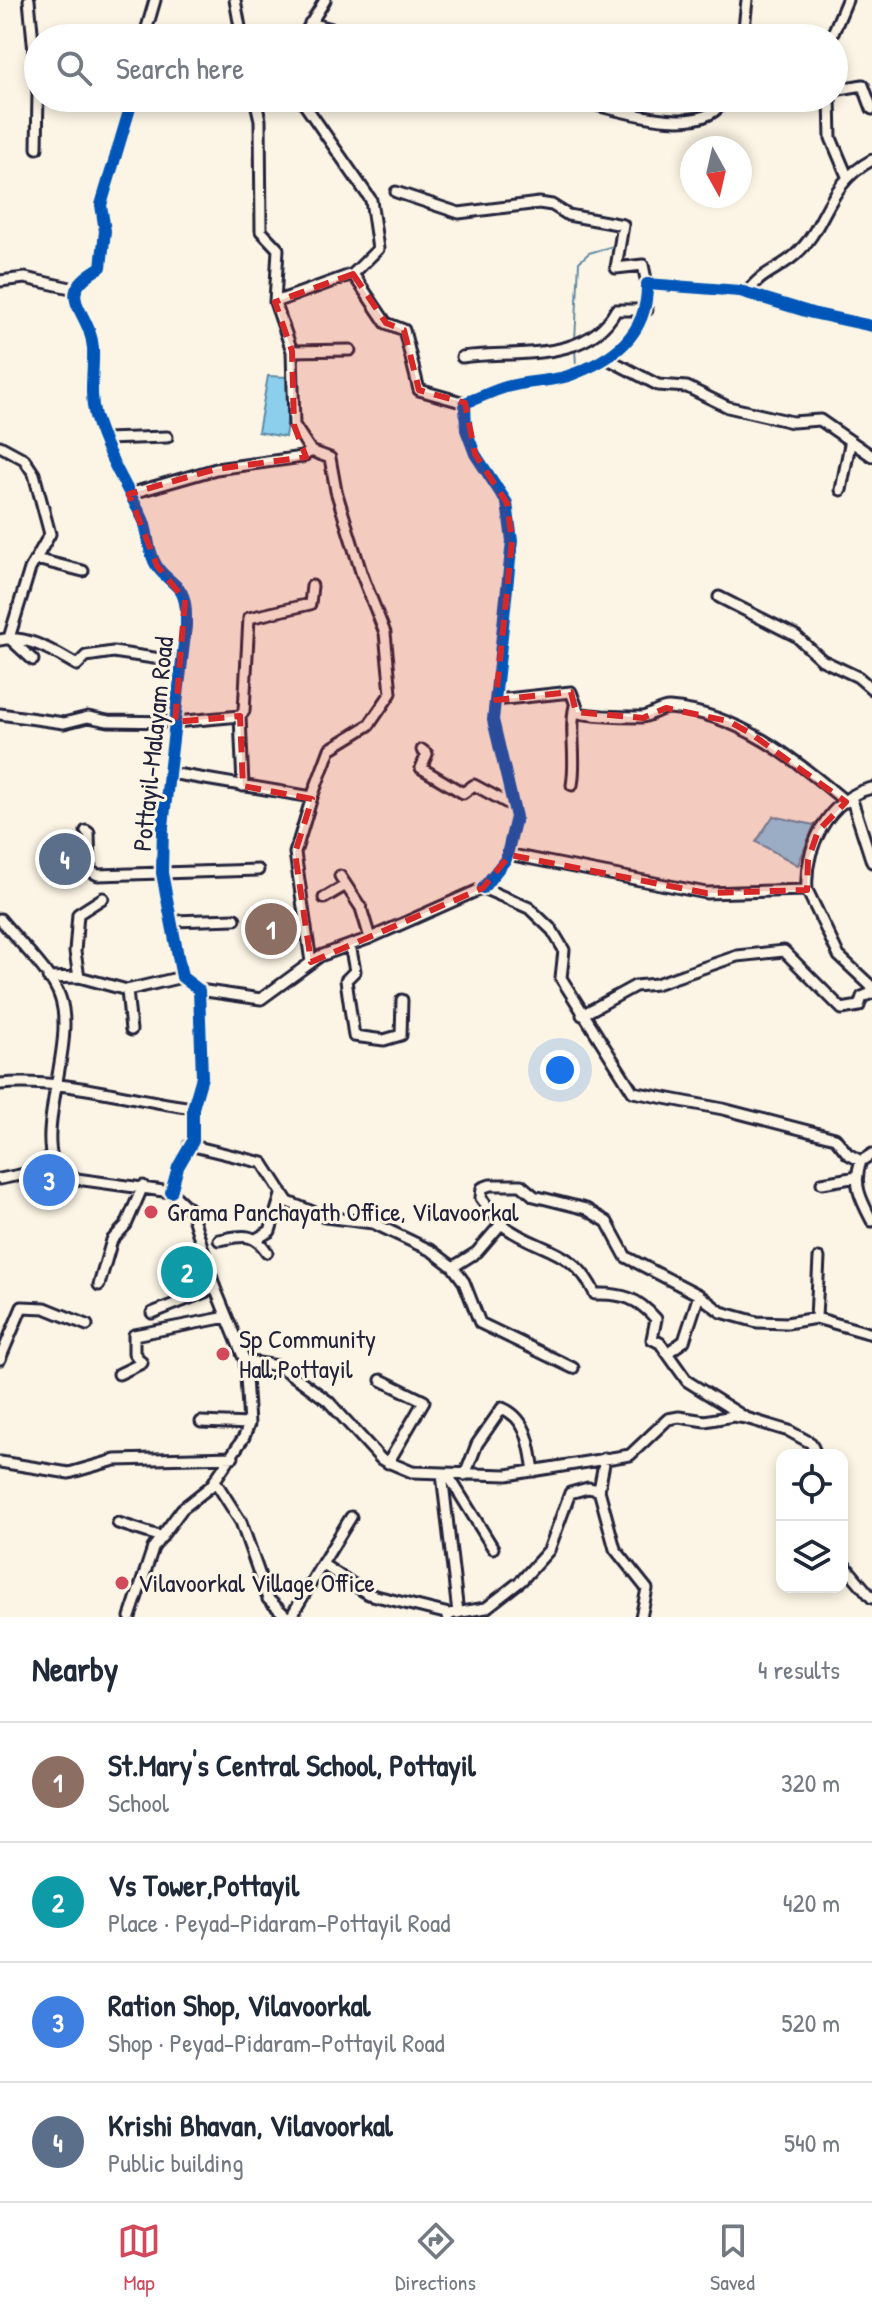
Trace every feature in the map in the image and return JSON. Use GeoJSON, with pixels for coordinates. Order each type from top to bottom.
{"type":"FeatureCollection","features":[{"type":"Feature","properties":{"kind":"street"},"geometry":{"type":"LineString","coordinates":[[29,0],[31,24]]}},
{"type":"Feature","properties":{"kind":"street"},"geometry":{"type":"LineString","coordinates":[[148,24],[155,0]]}},
{"type":"Feature","properties":{"kind":"street"},"geometry":{"type":"LineString","coordinates":[[235,0],[239,24]]}},
{"type":"Feature","properties":{"kind":"street"},"geometry":{"type":"LineString","coordinates":[[314,24],[310,23],[325,0]]}},
{"type":"Feature","properties":{"kind":"street"},"geometry":{"type":"LineString","coordinates":[[744,24],[747,0]]}},
{"type":"Feature","properties":{"kind":"street"},"geometry":{"type":"LineString","coordinates":[[837,24],[847,0]]}},
{"type":"Feature","properties":{"kind":"street"},"geometry":{"type":"LineString","coordinates":[[848,88],[863,85],[872,109]]}},
{"type":"Feature","properties":{"kind":"street"},"geometry":{"type":"LineString","coordinates":[[37,148],[38,112]]}},
{"type":"Feature","properties":{"kind":"street"},"geometry":{"type":"LineString","coordinates":[[0,281],[25,278],[75,289],[81,278],[101,267],[105,231],[101,205],[129,112]]}},
{"type":"Feature","properties":{"kind":"street"},"geometry":{"type":"LineString","coordinates":[[258,112],[261,231],[278,249],[275,302],[292,351],[294,425],[311,451],[330,458],[336,491],[362,575],[381,617],[391,668],[391,693],[385,705],[369,725],[330,749],[295,853],[311,962]]}},
{"type":"Feature","properties":{"kind":"street"},"geometry":{"type":"LineString","coordinates":[[275,302],[353,274],[378,249],[371,200],[310,112]]}},
{"type":"Feature","properties":{"kind":"street"},"geometry":{"type":"LineString","coordinates":[[631,112],[671,121],[699,121],[711,112]]}},
{"type":"Feature","properties":{"kind":"street"},"geometry":{"type":"LineString","coordinates":[[830,112],[831,138],[847,176]]}},
{"type":"Feature","properties":{"kind":"street"},"geometry":{"type":"LineString","coordinates":[[747,293],[761,275],[797,253],[847,176],[872,160]]}},
{"type":"Feature","properties":{"kind":"street"},"geometry":{"type":"LineString","coordinates":[[353,274],[386,323],[404,330],[419,390],[465,403],[506,387],[567,376],[606,358],[626,344],[647,310],[643,265],[616,268],[623,225],[568,215],[552,205],[539,203],[459,213],[396,192]]}},
{"type":"Feature","properties":{"kind":"street"},"geometry":{"type":"LineString","coordinates":[[647,284],[747,293],[872,326]]}},
{"type":"Feature","properties":{"kind":"street","name":"Pottayil-Malayam Road"},"geometry":{"type":"LineString","coordinates":[[75,289],[76,302],[93,346],[91,387],[95,416],[129,494],[144,519],[150,552],[165,580],[179,589],[185,600],[186,626],[163,826],[162,873],[182,977]]}},
{"type":"Feature","properties":{"kind":"street"},"geometry":{"type":"LineString","coordinates":[[462,357],[506,352],[550,354],[580,342],[608,324],[616,310],[647,310]]}},
{"type":"Feature","properties":{"kind":"street"},"geometry":{"type":"LineString","coordinates":[[292,351],[350,350]]}},
{"type":"Feature","properties":{"kind":"street"},"geometry":{"type":"LineString","coordinates":[[606,358],[658,385],[687,387],[728,407],[792,422],[820,420],[843,434],[850,444],[872,456]]}},
{"type":"Feature","properties":{"kind":"street"},"geometry":{"type":"LineString","coordinates":[[48,978],[79,977],[127,990],[182,977],[199,990],[261,999],[311,962],[483,888],[507,854],[516,817],[493,720],[512,541],[507,503],[475,454],[466,430],[465,403]]}},
{"type":"Feature","properties":{"kind":"street"},"geometry":{"type":"LineString","coordinates":[[104,439],[167,437]]}},
{"type":"Feature","properties":{"kind":"street"},"geometry":{"type":"LineString","coordinates":[[841,490],[850,444]]}},
{"type":"Feature","properties":{"kind":"street"},"geometry":{"type":"LineString","coordinates":[[0,446],[24,459],[39,490],[50,534],[36,559],[4,639]]}},
{"type":"Feature","properties":{"kind":"street"},"geometry":{"type":"LineString","coordinates":[[129,494],[198,473],[302,457],[311,451]]}},
{"type":"Feature","properties":{"kind":"street"},"geometry":{"type":"LineString","coordinates":[[36,559],[83,571]]}},
{"type":"Feature","properties":{"kind":"street"},"geometry":{"type":"LineString","coordinates":[[243,786],[240,716],[244,711],[249,618],[310,604],[312,586]]}},
{"type":"Feature","properties":{"kind":"street"},"geometry":{"type":"LineString","coordinates":[[719,597],[796,636],[822,660],[858,677],[872,689]]}},
{"type":"Feature","properties":{"kind":"street"},"geometry":{"type":"LineString","coordinates":[[4,639],[39,644],[77,665],[86,656],[113,652],[181,662]]}},
{"type":"Feature","properties":{"kind":"street"},"geometry":{"type":"LineString","coordinates":[[4,639],[33,660]]}},
{"type":"Feature","properties":{"kind":"street"},"geometry":{"type":"LineString","coordinates":[[496,700],[571,692],[579,713],[589,715],[643,718],[666,708],[728,721],[801,764],[848,799],[872,862]]}},
{"type":"Feature","properties":{"kind":"street"},"geometry":{"type":"LineString","coordinates":[[572,785],[576,762],[572,717],[575,706]]}},
{"type":"Feature","properties":{"kind":"street"},"geometry":{"type":"LineString","coordinates":[[0,714],[64,723],[88,717],[108,721],[175,722],[240,716]]}},
{"type":"Feature","properties":{"kind":"street"},"geometry":{"type":"LineString","coordinates":[[422,750],[427,754],[421,768],[463,793],[474,785],[513,806]]}},
{"type":"Feature","properties":{"kind":"street"},"geometry":{"type":"LineString","coordinates":[[170,773],[312,797]]}},
{"type":"Feature","properties":{"kind":"street"},"geometry":{"type":"LineString","coordinates":[[582,1015],[635,986],[656,984],[737,956],[784,951],[842,1009],[859,1006],[862,997],[872,990],[839,956],[807,890],[808,860],[818,831],[848,799],[872,788]]}},
{"type":"Feature","properties":{"kind":"street"},"geometry":{"type":"LineString","coordinates":[[86,831],[89,833],[90,871],[98,875],[258,870]]}},
{"type":"Feature","properties":{"kind":"street"},"geometry":{"type":"LineString","coordinates":[[507,854],[706,893],[807,890]]}},
{"type":"Feature","properties":{"kind":"street"},"geometry":{"type":"LineString","coordinates":[[324,898],[343,880],[361,908],[370,938]]}},
{"type":"Feature","properties":{"kind":"street"},"geometry":{"type":"LineString","coordinates":[[483,888],[529,908],[552,930],[564,950],[561,978],[633,1092],[723,1109],[835,1138],[848,1154],[861,1161]]}},
{"type":"Feature","properties":{"kind":"street"},"geometry":{"type":"LineString","coordinates":[[79,977],[75,952],[78,914],[103,898]]}},
{"type":"Feature","properties":{"kind":"street"},"geometry":{"type":"LineString","coordinates":[[0,919],[60,993],[64,1010],[49,1151],[53,1168],[62,1177]]}},
{"type":"Feature","properties":{"kind":"street"},"geometry":{"type":"LineString","coordinates":[[173,921],[235,919]]}},
{"type":"Feature","properties":{"kind":"street"},"geometry":{"type":"LineString","coordinates":[[350,945],[355,971],[346,980],[354,1036],[384,1040],[401,1035],[402,1000]]}},
{"type":"Feature","properties":{"kind":"street"},"geometry":{"type":"LineString","coordinates":[[127,990],[131,1030]]}},
{"type":"Feature","properties":{"kind":"street"},"geometry":{"type":"LineString","coordinates":[[171,1192],[193,1141],[193,1108],[202,1077],[199,990]]}},
{"type":"Feature","properties":{"kind":"street"},"geometry":{"type":"LineString","coordinates":[[0,1084],[58,1083],[131,1100],[193,1108]]}},
{"type":"Feature","properties":{"kind":"street"},"geometry":{"type":"LineString","coordinates":[[189,1145],[263,1163],[288,1202],[325,1217],[373,1223],[432,1251],[453,1267],[464,1282],[480,1323],[573,1368]]}},
{"type":"Feature","properties":{"kind":"street"},"geometry":{"type":"LineString","coordinates":[[872,1154],[861,1161],[857,1177],[860,1197],[872,1221]]}},
{"type":"Feature","properties":{"kind":"street"},"geometry":{"type":"LineString","coordinates":[[0,1179],[29,1173],[171,1192],[191,1211],[215,1288],[245,1361],[249,1424],[233,1457],[215,1481],[182,1509],[153,1548],[130,1617]]}},
{"type":"Feature","properties":{"kind":"street"},"geometry":{"type":"LineString","coordinates":[[822,1183],[857,1177]]}},
{"type":"Feature","properties":{"kind":"street"},"geometry":{"type":"LineString","coordinates":[[814,1449],[811,1443],[789,1431],[746,1418],[687,1381],[667,1353],[652,1339],[656,1319],[643,1304],[620,1293],[595,1294],[572,1259],[522,1240],[501,1224],[481,1198],[482,1188],[521,1185],[534,1196],[586,1209],[607,1222],[626,1257],[699,1295],[721,1312],[757,1322],[787,1323],[816,1318],[872,1334]]}},
{"type":"Feature","properties":{"kind":"street"},"geometry":{"type":"LineString","coordinates":[[99,1285],[112,1240],[126,1225],[143,1186]]}},
{"type":"Feature","properties":{"kind":"street"},"geometry":{"type":"LineString","coordinates":[[258,1238],[270,1231],[282,1192]]}},
{"type":"Feature","properties":{"kind":"street"},"geometry":{"type":"LineString","coordinates":[[453,1267],[477,1252],[501,1224]]}},
{"type":"Feature","properties":{"kind":"street"},"geometry":{"type":"LineString","coordinates":[[219,1240],[250,1235],[258,1238],[267,1252]]}},
{"type":"Feature","properties":{"kind":"street"},"geometry":{"type":"LineString","coordinates":[[816,1318],[819,1258]]}},
{"type":"Feature","properties":{"kind":"street"},"geometry":{"type":"LineString","coordinates":[[152,1313],[215,1288]]}},
{"type":"Feature","properties":{"kind":"street"},"geometry":{"type":"LineString","coordinates":[[667,1353],[684,1341],[699,1295]]}},
{"type":"Feature","properties":{"kind":"street"},"geometry":{"type":"LineString","coordinates":[[0,1359],[22,1307],[45,1308],[87,1325]]}},
{"type":"Feature","properties":{"kind":"street"},"geometry":{"type":"LineString","coordinates":[[119,1374],[142,1363],[134,1353],[134,1335],[227,1317]]}},
{"type":"Feature","properties":{"kind":"street"},"geometry":{"type":"LineString","coordinates":[[245,1361],[278,1366],[319,1393],[362,1441],[388,1463],[412,1472],[465,1475],[534,1471],[630,1455],[668,1419],[746,1418]]}},
{"type":"Feature","properties":{"kind":"street"},"geometry":{"type":"LineString","coordinates":[[381,1380],[424,1401],[388,1463]]}},
{"type":"Feature","properties":{"kind":"street"},"geometry":{"type":"LineString","coordinates":[[465,1475],[477,1444],[502,1408],[510,1412],[527,1431],[534,1471]]}},
{"type":"Feature","properties":{"kind":"street"},"geometry":{"type":"LineString","coordinates":[[201,1422],[249,1424]]}},
{"type":"Feature","properties":{"kind":"street"},"geometry":{"type":"LineString","coordinates":[[0,1462],[69,1473],[115,1460],[233,1457]]}},
{"type":"Feature","properties":{"kind":"street"},"geometry":{"type":"LineString","coordinates":[[605,1458],[599,1490],[615,1549],[647,1589],[641,1617]]}},
{"type":"Feature","properties":{"kind":"street"},"geometry":{"type":"LineString","coordinates":[[445,1474],[493,1548]]}},
{"type":"Feature","properties":{"kind":"street"},"geometry":{"type":"LineString","coordinates":[[445,1474],[452,1614]]}},
{"type":"Feature","properties":{"kind":"street"},"geometry":{"type":"LineString","coordinates":[[215,1481],[241,1522],[268,1599],[289,1617],[351,1517]]}},
{"type":"Feature","properties":{"kind":"street"},"geometry":{"type":"LineString","coordinates":[[322,1564],[385,1600],[452,1614],[486,1608],[507,1594],[549,1550],[570,1493],[588,1488],[599,1490]]}},
{"type":"Feature","properties":{"kind":"street"},"geometry":{"type":"LineString","coordinates":[[118,1523],[162,1537]]}},
{"type":"Feature","properties":{"kind":"street"},"geometry":{"type":"LineString","coordinates":[[848,1569],[872,1598]]}},
{"type":"Feature","properties":{"kind":"highlighted area"},"geometry":{"type":"Polygon","coordinates":[[[353,274],[386,323],[404,330],[419,390],[465,403],[475,454],[507,503],[512,541],[496,700],[571,692],[576,712],[643,718],[666,708],[728,721],[750,733],[846,802],[818,831],[808,860],[807,890],[706,893],[510,855],[483,888],[311,962],[295,853],[312,799],[243,786],[240,716],[175,722],[185,600],[157,566],[129,494],[216,469],[306,457],[294,425],[292,351],[275,302],[353,274]]]}},
{"type":"Feature","properties":{"kind":"water"},"geometry":{"type":"Polygon","coordinates":[[[268,376],[287,377],[290,401],[285,437],[258,432],[268,376]]]}},
{"type":"Feature","properties":{"kind":"water"},"geometry":{"type":"Polygon","coordinates":[[[773,816],[814,825],[798,865],[756,842],[773,816]]]}},
{"type":"Feature","properties":{"kind":"waterway"},"geometry":{"type":"LineString","coordinates":[[575,341],[579,262],[589,253],[617,245]]}},
{"type":"Feature","properties":{"kind":"waterway"},"geometry":{"type":"LineString","coordinates":[[566,372],[576,366],[575,347]]}},
{"type":"Feature","properties":{"kind":"cycle path"},"geometry":{"type":"LineString","coordinates":[[129,112],[101,205],[105,231],[101,267],[86,277],[75,295],[93,348],[92,399],[99,429],[144,521],[153,559],[159,570],[180,590],[186,608],[163,826],[162,873],[182,977],[199,990],[202,1077],[193,1108],[193,1141],[178,1167],[171,1192]]}},
{"type":"Feature","properties":{"kind":"cycle path"},"geometry":{"type":"LineString","coordinates":[[483,888],[506,859],[516,817],[493,720],[512,541],[507,503],[475,454],[466,430],[465,403],[506,387],[568,376],[613,353],[625,343],[641,318],[647,284],[740,291],[812,313],[872,326]]}},
{"type":"Feature","properties":{"kind":"place","name":"Krishi Bhavan, Vilavoorkal"},"geometry":{"type":"Point","coordinates":[65,859]}},
{"type":"Feature","properties":{"kind":"place","name":"St.Mary's Central School, Pottayil"},"geometry":{"type":"Point","coordinates":[271,929]}},
{"type":"Feature","properties":{"kind":"place","name":"Ration Shop, Vilavoorkal"},"geometry":{"type":"Point","coordinates":[49,1180]}},
{"type":"Feature","properties":{"kind":"place","name":"Grama Panchayath Office, Vilavoorkal"},"geometry":{"type":"Point","coordinates":[151,1212]}},
{"type":"Feature","properties":{"kind":"place","name":"Vs Tower,Pottayil"},"geometry":{"type":"Point","coordinates":[187,1272]}},
{"type":"Feature","properties":{"kind":"place","name":"Sp Community Hall,Pottayil"},"geometry":{"type":"Point","coordinates":[223,1354]}},
{"type":"Feature","properties":{"kind":"place","name":"Vilavoorkal Village Office"},"geometry":{"type":"Point","coordinates":[122,1583]}}]}
